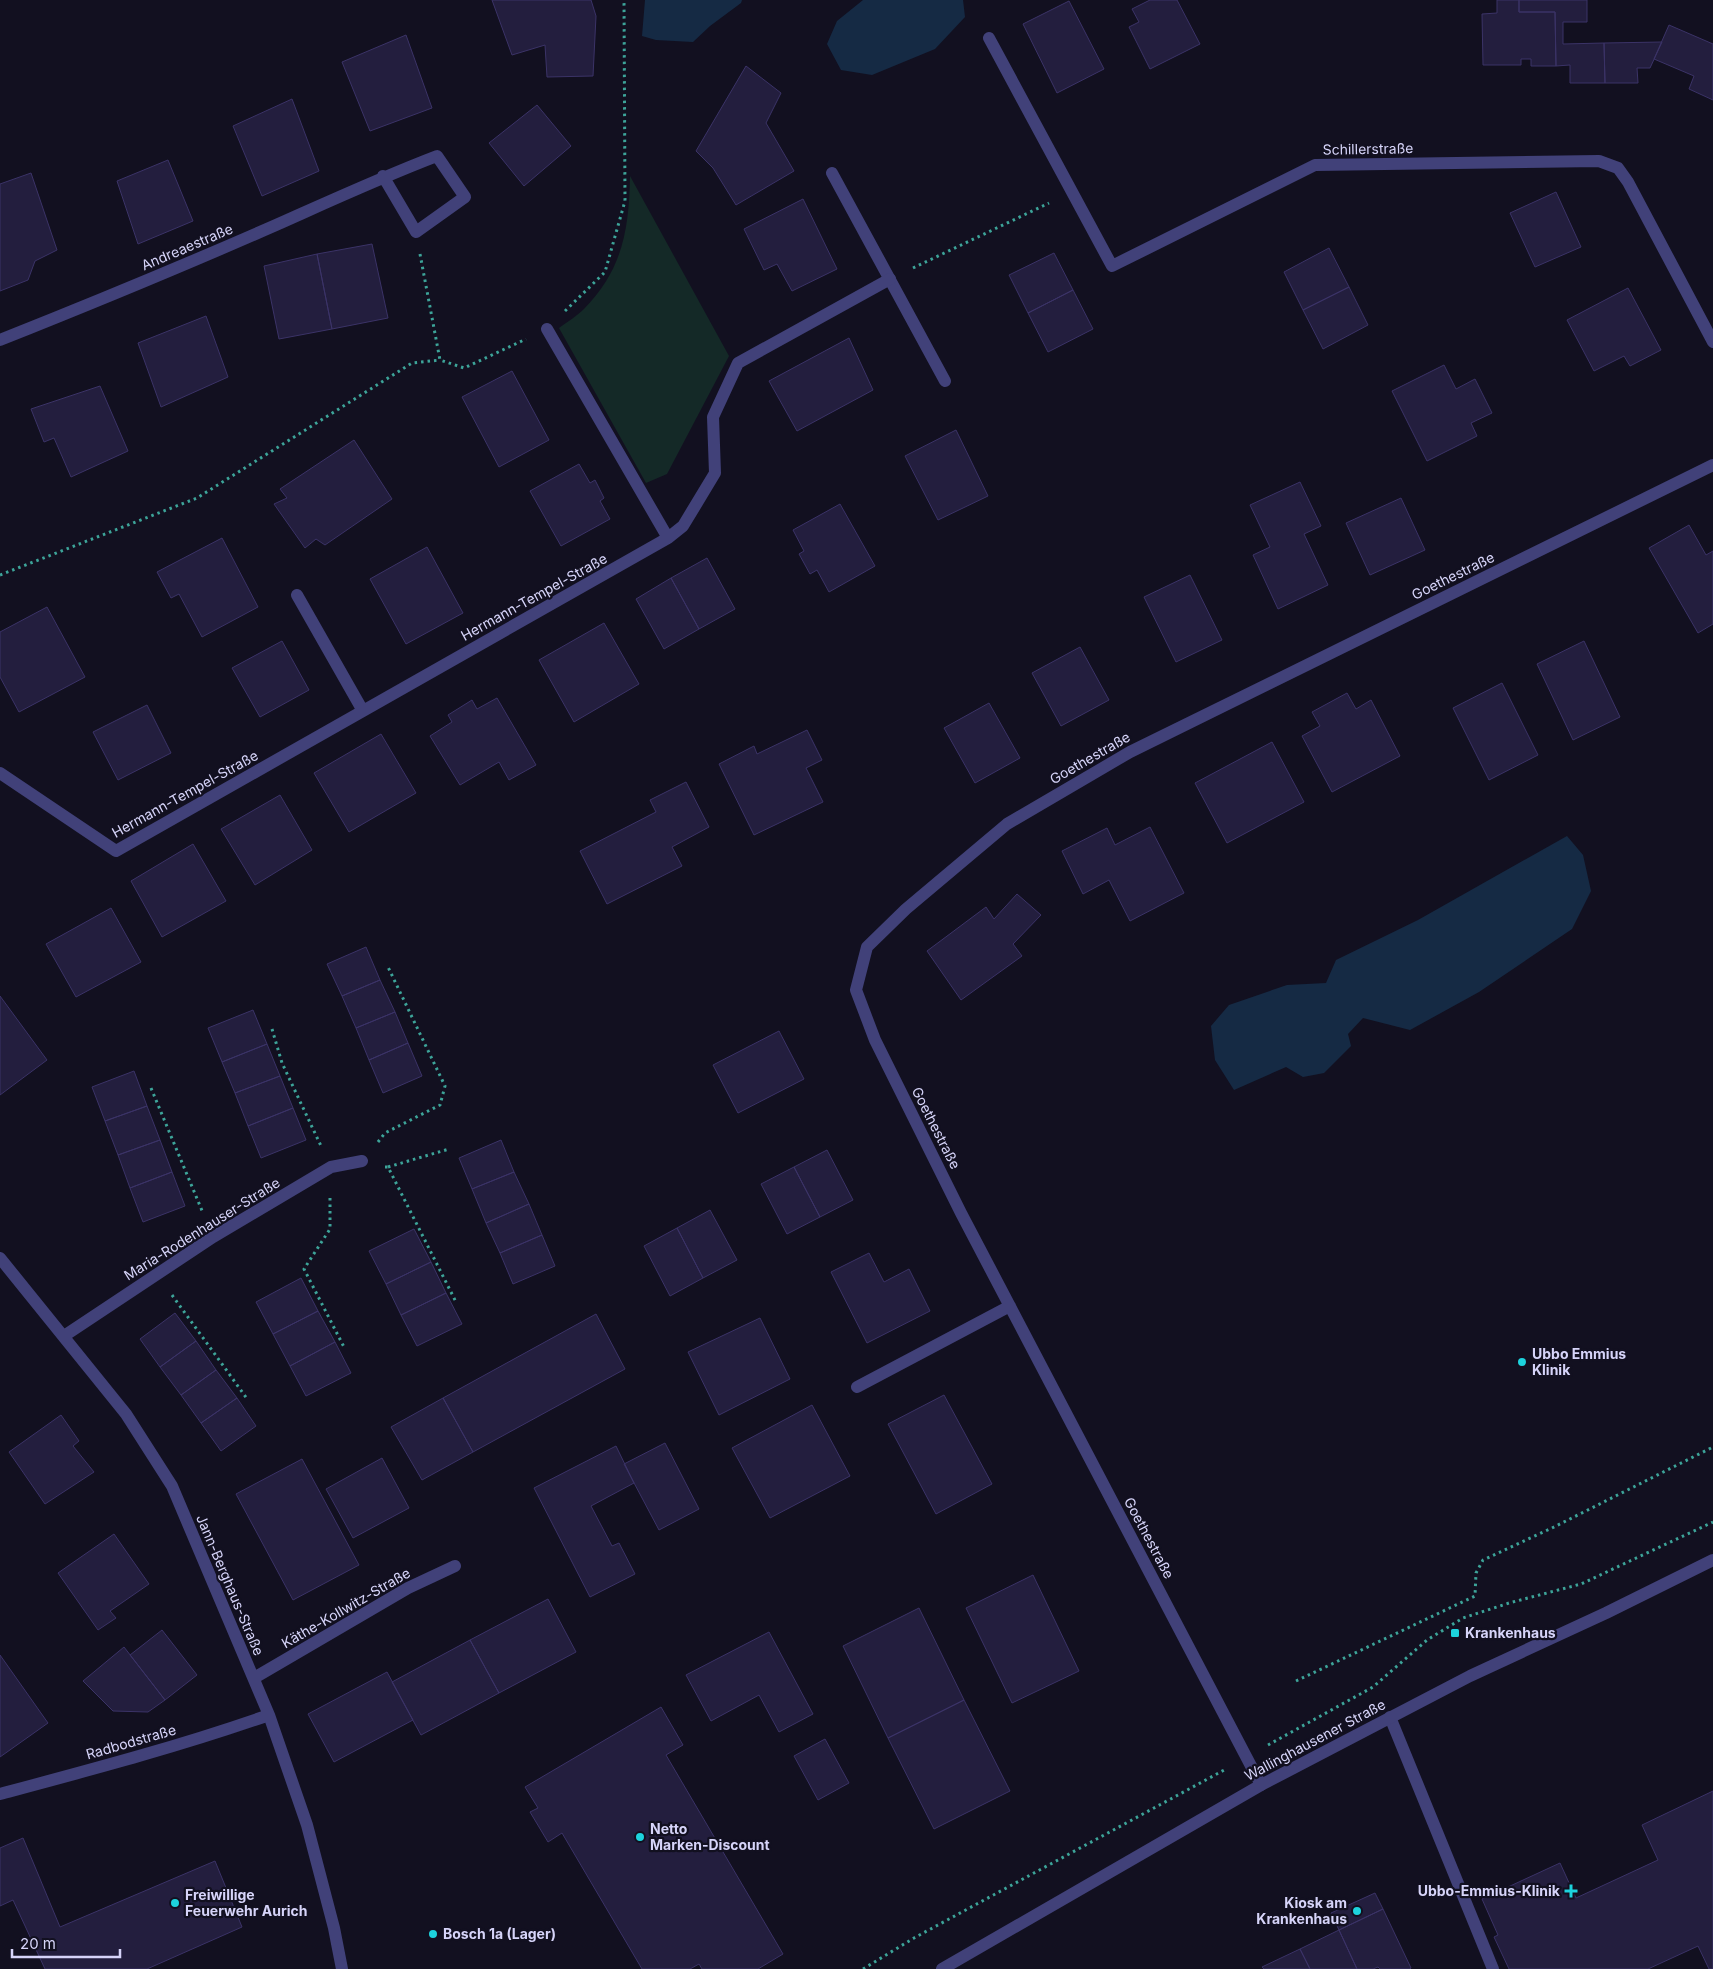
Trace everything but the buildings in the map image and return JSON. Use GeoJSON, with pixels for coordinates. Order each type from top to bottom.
{"type":"FeatureCollection","features":[{"type":"Feature","properties":{"kind":"street","name":"Schillerstraße"},"geometry":{"type":"LineString","coordinates":[[989,38],[1112,266],[1316,165],[1599,161],[1618,168],[1628,182],[1713,342]]}},
{"type":"Feature","properties":{"kind":"street","name":"Andreaestraße"},"geometry":{"type":"LineString","coordinates":[[0,340],[117,294],[383,176],[436,156],[465,197],[416,232]]}},
{"type":"Feature","properties":{"kind":"street"},"geometry":{"type":"LineString","coordinates":[[832,173],[945,381]]}},
{"type":"Feature","properties":{"kind":"street"},"geometry":{"type":"LineString","coordinates":[[383,176],[416,232]]}},
{"type":"Feature","properties":{"kind":"street","name":"Hermann-Tempel-Straße"},"geometry":{"type":"LineString","coordinates":[[0,773],[116,851],[668,538],[683,526],[715,473],[713,417],[738,363],[890,279]]}},
{"type":"Feature","properties":{"kind":"street"},"geometry":{"type":"LineString","coordinates":[[547,329],[668,538]]}},
{"type":"Feature","properties":{"kind":"street","name":"Goethestraße"},"geometry":{"type":"LineString","coordinates":[[1261,1785],[1010,1306],[874,1040],[856,990],[867,947],[906,909],[1007,824],[1130,752],[1713,465]]}},
{"type":"Feature","properties":{"kind":"street"},"geometry":{"type":"LineString","coordinates":[[297,596],[363,710]]}},
{"type":"Feature","properties":{"kind":"street","name":"Maria-Rodenhauser-Straße"},"geometry":{"type":"LineString","coordinates":[[64,1336],[213,1237],[331,1167],[362,1161]]}},
{"type":"Feature","properties":{"kind":"street","name":"Jann-Berghaus-Straße"},"geometry":{"type":"LineString","coordinates":[[0,1258],[126,1414],[172,1486],[269,1715],[307,1825],[334,1928],[342,1969]]}},
{"type":"Feature","properties":{"kind":"street"},"geometry":{"type":"LineString","coordinates":[[857,1387],[1010,1306]]}},
{"type":"Feature","properties":{"kind":"street","name":"Wallinghausener Straße"},"geometry":{"type":"LineString","coordinates":[[942,1969],[1261,1785],[1470,1676],[1606,1613],[1713,1560]]}},
{"type":"Feature","properties":{"kind":"street","name":"Käthe-Kollwitz-Straße"},"geometry":{"type":"LineString","coordinates":[[254,1678],[408,1588],[455,1566]]}},
{"type":"Feature","properties":{"kind":"street","name":"Radbodstraße"},"geometry":{"type":"LineString","coordinates":[[0,1794],[138,1757],[215,1734],[269,1715]]}},
{"type":"Feature","properties":{"kind":"street"},"geometry":{"type":"LineString","coordinates":[[1390,1717],[1493,1969]]}},
{"type":"Feature","properties":{"kind":"path"},"geometry":{"type":"LineString","coordinates":[[0,575],[197,498],[412,364],[440,360],[464,368],[547,329],[605,272],[625,201],[624,0]]}},
{"type":"Feature","properties":{"kind":"path"},"geometry":{"type":"LineString","coordinates":[[890,279],[1072,192]]}},
{"type":"Feature","properties":{"kind":"path"},"geometry":{"type":"LineString","coordinates":[[416,232],[440,360]]}},
{"type":"Feature","properties":{"kind":"path"},"geometry":{"type":"LineString","coordinates":[[388,967],[445,1086],[440,1105],[385,1133],[362,1161],[388,1167],[449,1150]]}},
{"type":"Feature","properties":{"kind":"path"},"geometry":{"type":"LineString","coordinates":[[152,1088],[213,1237]]}},
{"type":"Feature","properties":{"kind":"path"},"geometry":{"type":"LineString","coordinates":[[388,1167],[456,1302]]}},
{"type":"Feature","properties":{"kind":"path"},"geometry":{"type":"LineString","coordinates":[[157,1274],[248,1400]]}},
{"type":"Feature","properties":{"kind":"path"},"geometry":{"type":"LineString","coordinates":[[1296,1682],[1474,1596],[1476,1573],[1483,1560],[1552,1528],[1713,1447]]}},
{"type":"Feature","properties":{"kind":"path"},"geometry":{"type":"LineString","coordinates":[[863,1969],[914,1938],[1373,1687],[1427,1640],[1464,1618],[1509,1603],[1580,1584],[1713,1522]]}},
{"type":"Feature","properties":{"kind":"green space"},"geometry":{"type":"Polygon","coordinates":[[[630,176],[729,356],[667,474],[646,483],[559,328],[581,312],[597,294],[615,263],[621,247],[628,214],[630,176]]]}},
{"type":"Feature","properties":{"kind":"water"},"geometry":{"type":"Polygon","coordinates":[[[645,0],[742,0],[741,3],[710,26],[693,42],[656,40],[642,36],[645,0]]]}},
{"type":"Feature","properties":{"kind":"water"},"geometry":{"type":"Polygon","coordinates":[[[863,0],[963,0],[965,17],[935,49],[872,75],[841,70],[827,44],[837,21],[863,0]]]}},
{"type":"Feature","properties":{"kind":"water"},"geometry":{"type":"Polygon","coordinates":[[[1567,836],[1583,855],[1591,891],[1572,929],[1479,992],[1410,1030],[1363,1018],[1348,1034],[1351,1046],[1324,1073],[1303,1077],[1286,1067],[1234,1090],[1215,1060],[1211,1026],[1229,1005],[1287,985],[1326,983],[1336,960],[1418,920],[1567,836]]]}},
{"type":"Feature","properties":{"kind":"place","name":"Ubbo Emmius Klinik"},"geometry":{"type":"Point","coordinates":[1522,1362]}},
{"type":"Feature","properties":{"kind":"place","name":"Krankenhaus"},"geometry":{"type":"Point","coordinates":[1455,1633]}},
{"type":"Feature","properties":{"kind":"place","name":"Netto Marken-Discount"},"geometry":{"type":"Point","coordinates":[640,1837]}},
{"type":"Feature","properties":{"kind":"place","name":"Ubbo-Emmius-Klinik"},"geometry":{"type":"Point","coordinates":[1571,1891]}},
{"type":"Feature","properties":{"kind":"place","name":"Freiwillige Feuerwehr Aurich"},"geometry":{"type":"Point","coordinates":[175,1903]}},
{"type":"Feature","properties":{"kind":"place","name":"Kiosk am Krankenhaus"},"geometry":{"type":"Point","coordinates":[1357,1911]}},
{"type":"Feature","properties":{"kind":"place","name":"Bosch 1a (Lager)"},"geometry":{"type":"Point","coordinates":[433,1934]}}]}
